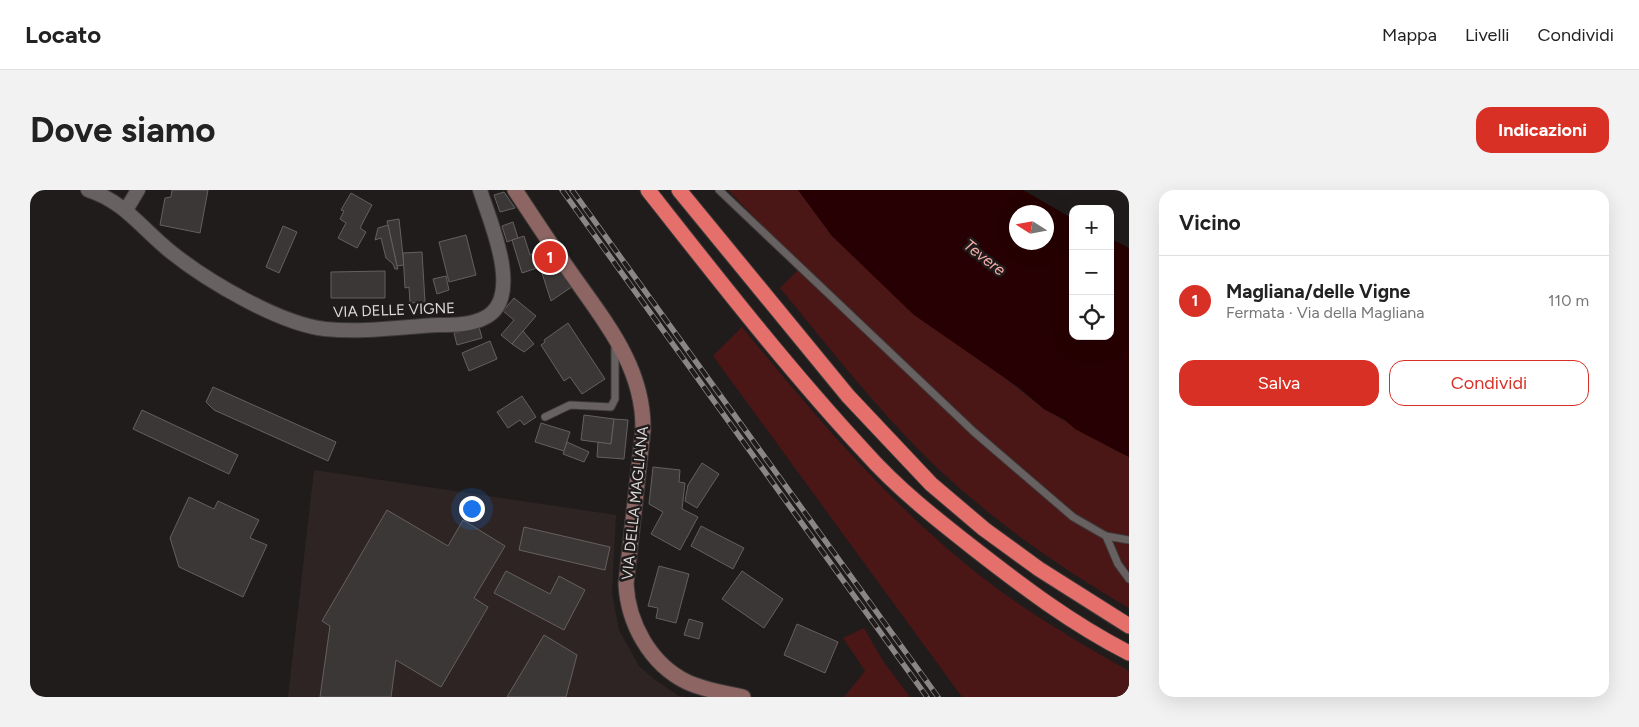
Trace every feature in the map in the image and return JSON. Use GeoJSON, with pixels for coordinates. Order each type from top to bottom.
{"type":"FeatureCollection","features":[{"type":"Feature","properties":{"kind":"highway"},"geometry":{"type":"LineString","coordinates":[[648,190],[747,314],[865,453],[933,516],[1023,587],[1094,633],[1129,653]]}},
{"type":"Feature","properties":{"kind":"highway"},"geometry":{"type":"LineString","coordinates":[[679,190],[848,396],[931,484],[984,529],[1039,569],[1129,626]]}},
{"type":"Feature","properties":{"kind":"main road","name":"VIA DELLA MAGLIANA"},"geometry":{"type":"LineString","coordinates":[[515,190],[616,337],[634,372],[643,408],[639,476],[626,584],[631,614],[651,652],[677,676],[700,687],[743,697]]}},
{"type":"Feature","properties":{"kind":"street","name":"VIA DELLE VIGNE"},"geometry":{"type":"LineString","coordinates":[[88,190],[108,197],[126,210],[168,250],[229,291],[301,324],[325,329],[362,330],[461,324],[485,318],[494,310],[502,293],[504,273],[480,190]]}},
{"type":"Feature","properties":{"kind":"street"},"geometry":{"type":"LineString","coordinates":[[126,210],[138,190]]}},
{"type":"Feature","properties":{"kind":"lane"},"geometry":{"type":"LineString","coordinates":[[719,190],[974,432],[1073,517],[1106,536],[1129,540]]}},
{"type":"Feature","properties":{"kind":"lane"},"geometry":{"type":"LineString","coordinates":[[545,417],[570,405],[611,407],[615,400],[616,337]]}},
{"type":"Feature","properties":{"kind":"lane"},"geometry":{"type":"LineString","coordinates":[[1106,536],[1118,564],[1129,579]]}},
{"type":"Feature","properties":{"kind":"shaded area"},"geometry":{"type":"Polygon","coordinates":[[[728,190],[798,190],[832,236],[871,272],[1044,409],[1129,457],[1129,608],[1024,540],[975,502],[909,440],[852,376],[780,288],[804,264],[789,253],[728,190]]]}},
{"type":"Feature","properties":{"kind":"shaded area"},"geometry":{"type":"Polygon","coordinates":[[[742,327],[846,449],[902,507],[962,561],[1001,592],[1064,633],[1129,671],[1129,697],[962,697],[713,356],[742,327]]]}},
{"type":"Feature","properties":{"kind":"shaded area"},"geometry":{"type":"Polygon","coordinates":[[[314,470],[616,515],[612,593],[619,630],[639,666],[655,680],[679,696],[685,697],[288,697],[314,470]]]}},
{"type":"Feature","properties":{"kind":"shaded area"},"geometry":{"type":"Polygon","coordinates":[[[864,628],[883,661],[910,697],[844,697],[865,671],[843,638],[864,628]]]}},
{"type":"Feature","properties":{"kind":"water","name":"Tevere"},"geometry":{"type":"Polygon","coordinates":[[[798,190],[1023,190],[1049,205],[1009,205],[1009,250],[1054,250],[1054,208],[1069,217],[1069,340],[1114,340],[1114,240],[1129,248],[1129,457],[1075,429],[1065,420],[1044,409],[1018,387],[914,315],[832,236],[798,190]]]}},
{"type":"Feature","properties":{"kind":"building"},"geometry":{"type":"Polygon","coordinates":[[[172,190],[208,190],[200,233],[160,225],[165,198],[171,197],[172,190]]]}},
{"type":"Feature","properties":{"kind":"building"},"geometry":{"type":"Polygon","coordinates":[[[504,192],[515,208],[500,212],[494,195],[504,192]]]}},
{"type":"Feature","properties":{"kind":"building"},"geometry":{"type":"Polygon","coordinates":[[[351,193],[372,205],[360,228],[366,232],[357,248],[338,238],[346,223],[340,219],[344,211],[341,210],[351,193]]]}},
{"type":"Feature","properties":{"kind":"building"},"geometry":{"type":"Polygon","coordinates":[[[399,219],[404,265],[397,266],[387,221],[399,219]]]}},
{"type":"Feature","properties":{"kind":"building"},"geometry":{"type":"Polygon","coordinates":[[[513,222],[518,238],[507,242],[502,226],[513,222]]]}},
{"type":"Feature","properties":{"kind":"building"},"geometry":{"type":"Polygon","coordinates":[[[388,225],[398,269],[395,269],[393,264],[386,258],[381,238],[375,240],[378,228],[388,225]]]}},
{"type":"Feature","properties":{"kind":"building"},"geometry":{"type":"Polygon","coordinates":[[[283,226],[297,232],[279,273],[266,267],[283,226]]]}},
{"type":"Feature","properties":{"kind":"building"},"geometry":{"type":"Polygon","coordinates":[[[466,235],[476,275],[449,282],[439,242],[466,235]]]}},
{"type":"Feature","properties":{"kind":"building"},"geometry":{"type":"Polygon","coordinates":[[[524,236],[530,255],[538,252],[543,266],[522,273],[512,240],[524,236]]]}},
{"type":"Feature","properties":{"kind":"building"},"geometry":{"type":"Polygon","coordinates":[[[422,252],[425,302],[410,303],[409,287],[405,288],[403,253],[422,252]]]}},
{"type":"Feature","properties":{"kind":"building"},"geometry":{"type":"Polygon","coordinates":[[[557,263],[573,286],[551,301],[541,270],[557,263]]]}},
{"type":"Feature","properties":{"kind":"building"},"geometry":{"type":"Polygon","coordinates":[[[385,271],[385,298],[331,298],[331,272],[385,271]]]}},
{"type":"Feature","properties":{"kind":"building"},"geometry":{"type":"Polygon","coordinates":[[[446,276],[449,290],[437,294],[433,279],[446,276]]]}},
{"type":"Feature","properties":{"kind":"building"},"geometry":{"type":"Polygon","coordinates":[[[514,298],[536,316],[512,344],[501,335],[514,320],[503,311],[514,298]]]}},
{"type":"Feature","properties":{"kind":"building"},"geometry":{"type":"Polygon","coordinates":[[[568,323],[605,379],[582,394],[570,377],[564,381],[541,345],[545,342],[544,340],[568,323]]]}},
{"type":"Feature","properties":{"kind":"building"},"geometry":{"type":"Polygon","coordinates":[[[479,327],[482,338],[457,345],[454,333],[479,327]]]}},
{"type":"Feature","properties":{"kind":"building"},"geometry":{"type":"Polygon","coordinates":[[[523,331],[534,344],[524,352],[512,344],[523,331]]]}},
{"type":"Feature","properties":{"kind":"building"},"geometry":{"type":"Polygon","coordinates":[[[490,341],[497,359],[469,371],[462,353],[490,341]]]}},
{"type":"Feature","properties":{"kind":"building"},"geometry":{"type":"Polygon","coordinates":[[[213,387],[336,442],[328,461],[214,410],[206,402],[213,387]]]}},
{"type":"Feature","properties":{"kind":"building"},"geometry":{"type":"Polygon","coordinates":[[[522,396],[536,417],[524,425],[520,420],[508,428],[497,412],[522,396]]]}},
{"type":"Feature","properties":{"kind":"building"},"geometry":{"type":"Polygon","coordinates":[[[142,410],[238,455],[229,474],[133,429],[142,410]]]}},
{"type":"Feature","properties":{"kind":"building"},"geometry":{"type":"Polygon","coordinates":[[[584,415],[614,419],[611,444],[581,440],[584,415]]]}},
{"type":"Feature","properties":{"kind":"building"},"geometry":{"type":"Polygon","coordinates":[[[614,419],[628,420],[624,459],[597,457],[598,442],[611,444],[614,419]]]}},
{"type":"Feature","properties":{"kind":"building"},"geometry":{"type":"Polygon","coordinates":[[[541,423],[570,432],[564,451],[535,442],[541,423]]]}},
{"type":"Feature","properties":{"kind":"building"},"geometry":{"type":"Polygon","coordinates":[[[567,442],[589,452],[584,462],[563,454],[567,442]]]}},
{"type":"Feature","properties":{"kind":"building"},"geometry":{"type":"Polygon","coordinates":[[[702,463],[719,474],[697,508],[685,501],[688,485],[702,463]]]}},
{"type":"Feature","properties":{"kind":"building"},"geometry":{"type":"Polygon","coordinates":[[[653,467],[680,470],[679,482],[685,483],[682,509],[698,517],[680,550],[651,534],[663,512],[649,504],[653,467]]]}},
{"type":"Feature","properties":{"kind":"building"},"geometry":{"type":"Polygon","coordinates":[[[189,497],[214,509],[218,501],[259,520],[250,538],[267,545],[243,597],[179,567],[170,538],[189,497]]]}},
{"type":"Feature","properties":{"kind":"building"},"geometry":{"type":"Polygon","coordinates":[[[387,510],[448,546],[463,520],[505,546],[474,598],[488,607],[441,687],[396,660],[391,697],[320,697],[330,626],[322,621],[387,510]]]}},
{"type":"Feature","properties":{"kind":"building"},"geometry":{"type":"Polygon","coordinates":[[[701,526],[744,548],[733,569],[691,546],[701,526]]]}},
{"type":"Feature","properties":{"kind":"building"},"geometry":{"type":"Polygon","coordinates":[[[524,527],[610,547],[605,570],[519,550],[524,527]]]}},
{"type":"Feature","properties":{"kind":"building"},"geometry":{"type":"Polygon","coordinates":[[[659,566],[689,574],[676,623],[656,618],[658,608],[648,606],[659,566]]]}},
{"type":"Feature","properties":{"kind":"building"},"geometry":{"type":"Polygon","coordinates":[[[506,571],[550,594],[559,576],[585,590],[564,630],[494,593],[506,571]]]}},
{"type":"Feature","properties":{"kind":"building"},"geometry":{"type":"Polygon","coordinates":[[[742,571],[783,599],[764,628],[722,599],[742,571]]]}},
{"type":"Feature","properties":{"kind":"building"},"geometry":{"type":"Polygon","coordinates":[[[689,619],[703,623],[699,639],[684,635],[689,619]]]}},
{"type":"Feature","properties":{"kind":"building"},"geometry":{"type":"Polygon","coordinates":[[[797,624],[838,642],[825,673],[784,655],[797,624]]]}},
{"type":"Feature","properties":{"kind":"building"},"geometry":{"type":"Polygon","coordinates":[[[544,635],[577,655],[566,697],[507,697],[544,635]]]}},
{"type":"Feature","properties":{"kind":"railway"},"geometry":{"type":"LineString","coordinates":[[562,190],[927,697]]}},
{"type":"Feature","properties":{"kind":"railway"},"geometry":{"type":"LineString","coordinates":[[572,190],[938,697]]}},
{"type":"Feature","properties":{"kind":"place","name":"Magliana/delle Vigne"},"geometry":{"type":"Point","coordinates":[550,257]}}]}
